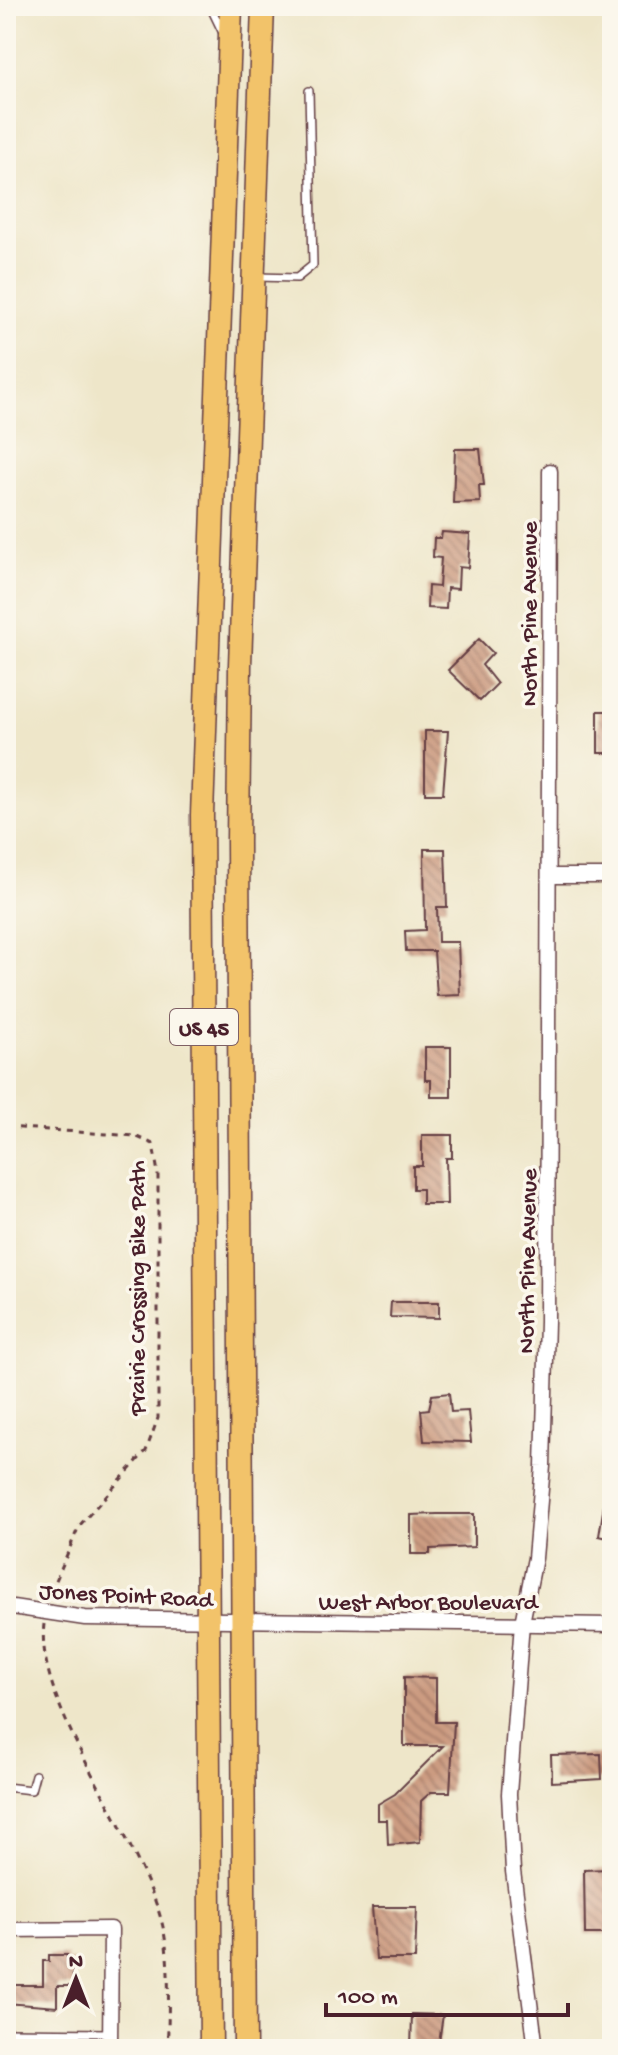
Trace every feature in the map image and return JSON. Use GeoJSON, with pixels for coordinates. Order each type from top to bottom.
{"type":"FeatureCollection","features":[{"type":"Feature","properties":{"kind":"main road","name":"US 45"},"geometry":{"type":"LineString","coordinates":[[211,2049],[202,815],[231,6]]}},
{"type":"Feature","properties":{"kind":"main road","name":"US 45"},"geometry":{"type":"LineString","coordinates":[[245,2049],[245,1622],[238,842],[263,6]]}},
{"type":"Feature","properties":{"kind":"street","name":"North Pine Avenue"},"geometry":{"type":"LineString","coordinates":[[536,2049],[513,1871],[509,1794],[522,1623],[535,1558],[543,1466],[550,1240],[550,471]]}},
{"type":"Feature","properties":{"kind":"street"},"geometry":{"type":"LineString","coordinates":[[551,876],[612,876]]}},
{"type":"Feature","properties":{"kind":"street","name":"Jones Point Road"},"geometry":{"type":"LineString","coordinates":[[6,1606],[45,1614],[245,1622]]}},
{"type":"Feature","properties":{"kind":"street","name":"West Arbor Boulevard"},"geometry":{"type":"LineString","coordinates":[[245,1622],[612,1625]]}},
{"type":"Feature","properties":{"kind":"street"},"geometry":{"type":"LineString","coordinates":[[6,1930],[111,1929],[110,2049]]}},
{"type":"Feature","properties":{"kind":"lane"},"geometry":{"type":"LineString","coordinates":[[210,6],[230,47]]}},
{"type":"Feature","properties":{"kind":"lane"},"geometry":{"type":"LineString","coordinates":[[254,277],[297,278],[313,265],[309,91]]}},
{"type":"Feature","properties":{"kind":"lane"},"geometry":{"type":"LineString","coordinates":[[6,1787],[31,1790],[35,1775]]}},
{"type":"Feature","properties":{"kind":"lane"},"geometry":{"type":"LineString","coordinates":[[6,2032],[110,2033]]}},
{"type":"Feature","properties":{"kind":"path","name":"Prairie Crossing Bike Path"},"geometry":{"type":"LineString","coordinates":[[6,1127],[135,1136],[153,1144],[158,1173],[158,1418],[146,1451],[79,1526],[45,1614],[42,1640],[54,1691],[145,1878],[164,1928],[167,2049]]}},
{"type":"Feature","properties":{"kind":"building"},"geometry":{"type":"Polygon","coordinates":[[[455,449],[480,449],[484,485],[479,485],[480,502],[453,503],[455,449]]]}},
{"type":"Feature","properties":{"kind":"building"},"geometry":{"type":"Polygon","coordinates":[[[442,532],[470,534],[468,568],[459,567],[458,589],[447,588],[446,609],[427,608],[428,586],[439,587],[441,558],[433,557],[434,538],[441,538],[442,532]]]}},
{"type":"Feature","properties":{"kind":"building"},"geometry":{"type":"Polygon","coordinates":[[[479,639],[493,653],[482,665],[497,684],[480,701],[448,670],[479,639]]]}},
{"type":"Feature","properties":{"kind":"building"},"geometry":{"type":"Polygon","coordinates":[[[598,711],[612,711],[612,753],[598,753],[598,711]]]}},
{"type":"Feature","properties":{"kind":"building"},"geometry":{"type":"Polygon","coordinates":[[[425,731],[448,731],[443,794],[425,794],[425,731]]]}},
{"type":"Feature","properties":{"kind":"building"},"geometry":{"type":"Polygon","coordinates":[[[424,849],[445,849],[447,907],[437,907],[438,942],[458,942],[460,995],[437,996],[434,951],[406,951],[405,931],[425,930],[424,849]]]}},
{"type":"Feature","properties":{"kind":"building"},"geometry":{"type":"Polygon","coordinates":[[[425,1047],[451,1047],[451,1097],[431,1097],[431,1080],[425,1080],[425,1047]]]}},
{"type":"Feature","properties":{"kind":"building"},"geometry":{"type":"Polygon","coordinates":[[[422,1135],[452,1135],[452,1158],[446,1158],[447,1204],[422,1204],[422,1189],[413,1189],[413,1166],[422,1166],[422,1135]]]}},
{"type":"Feature","properties":{"kind":"building"},"geometry":{"type":"Polygon","coordinates":[[[391,1302],[439,1302],[439,1318],[390,1317],[391,1302]]]}},
{"type":"Feature","properties":{"kind":"building"},"geometry":{"type":"Polygon","coordinates":[[[449,1393],[451,1412],[468,1411],[471,1442],[424,1441],[421,1410],[429,1409],[432,1395],[449,1393]]]}},
{"type":"Feature","properties":{"kind":"building"},"geometry":{"type":"Polygon","coordinates":[[[605,1499],[612,1499],[612,1539],[599,1536],[605,1499]]]}},
{"type":"Feature","properties":{"kind":"building"},"geometry":{"type":"Polygon","coordinates":[[[474,1514],[474,1547],[430,1549],[430,1554],[411,1554],[411,1515],[474,1514]]]}},
{"type":"Feature","properties":{"kind":"building"},"geometry":{"type":"Polygon","coordinates":[[[404,1677],[436,1678],[436,1722],[454,1722],[450,1792],[431,1792],[421,1801],[420,1842],[388,1845],[387,1820],[378,1820],[378,1804],[395,1794],[443,1746],[404,1746],[404,1677]]]}},
{"type":"Feature","properties":{"kind":"building"},"geometry":{"type":"Polygon","coordinates":[[[601,1754],[602,1779],[552,1782],[551,1755],[601,1754]]]}},
{"type":"Feature","properties":{"kind":"building"},"geometry":{"type":"Polygon","coordinates":[[[609,1869],[610,1934],[585,1934],[584,1870],[609,1869]]]}},
{"type":"Feature","properties":{"kind":"building"},"geometry":{"type":"Polygon","coordinates":[[[372,1907],[417,1907],[415,1959],[376,1959],[372,1907]]]}},
{"type":"Feature","properties":{"kind":"building"},"geometry":{"type":"Polygon","coordinates":[[[49,1955],[67,1955],[67,1961],[73,1961],[73,1986],[57,1986],[57,2007],[6,2003],[6,1985],[43,1985],[43,1961],[49,1961],[49,1955]]]}},
{"type":"Feature","properties":{"kind":"building"},"geometry":{"type":"Polygon","coordinates":[[[412,2014],[443,2015],[438,2049],[411,2049],[412,2014]]]}}]}
